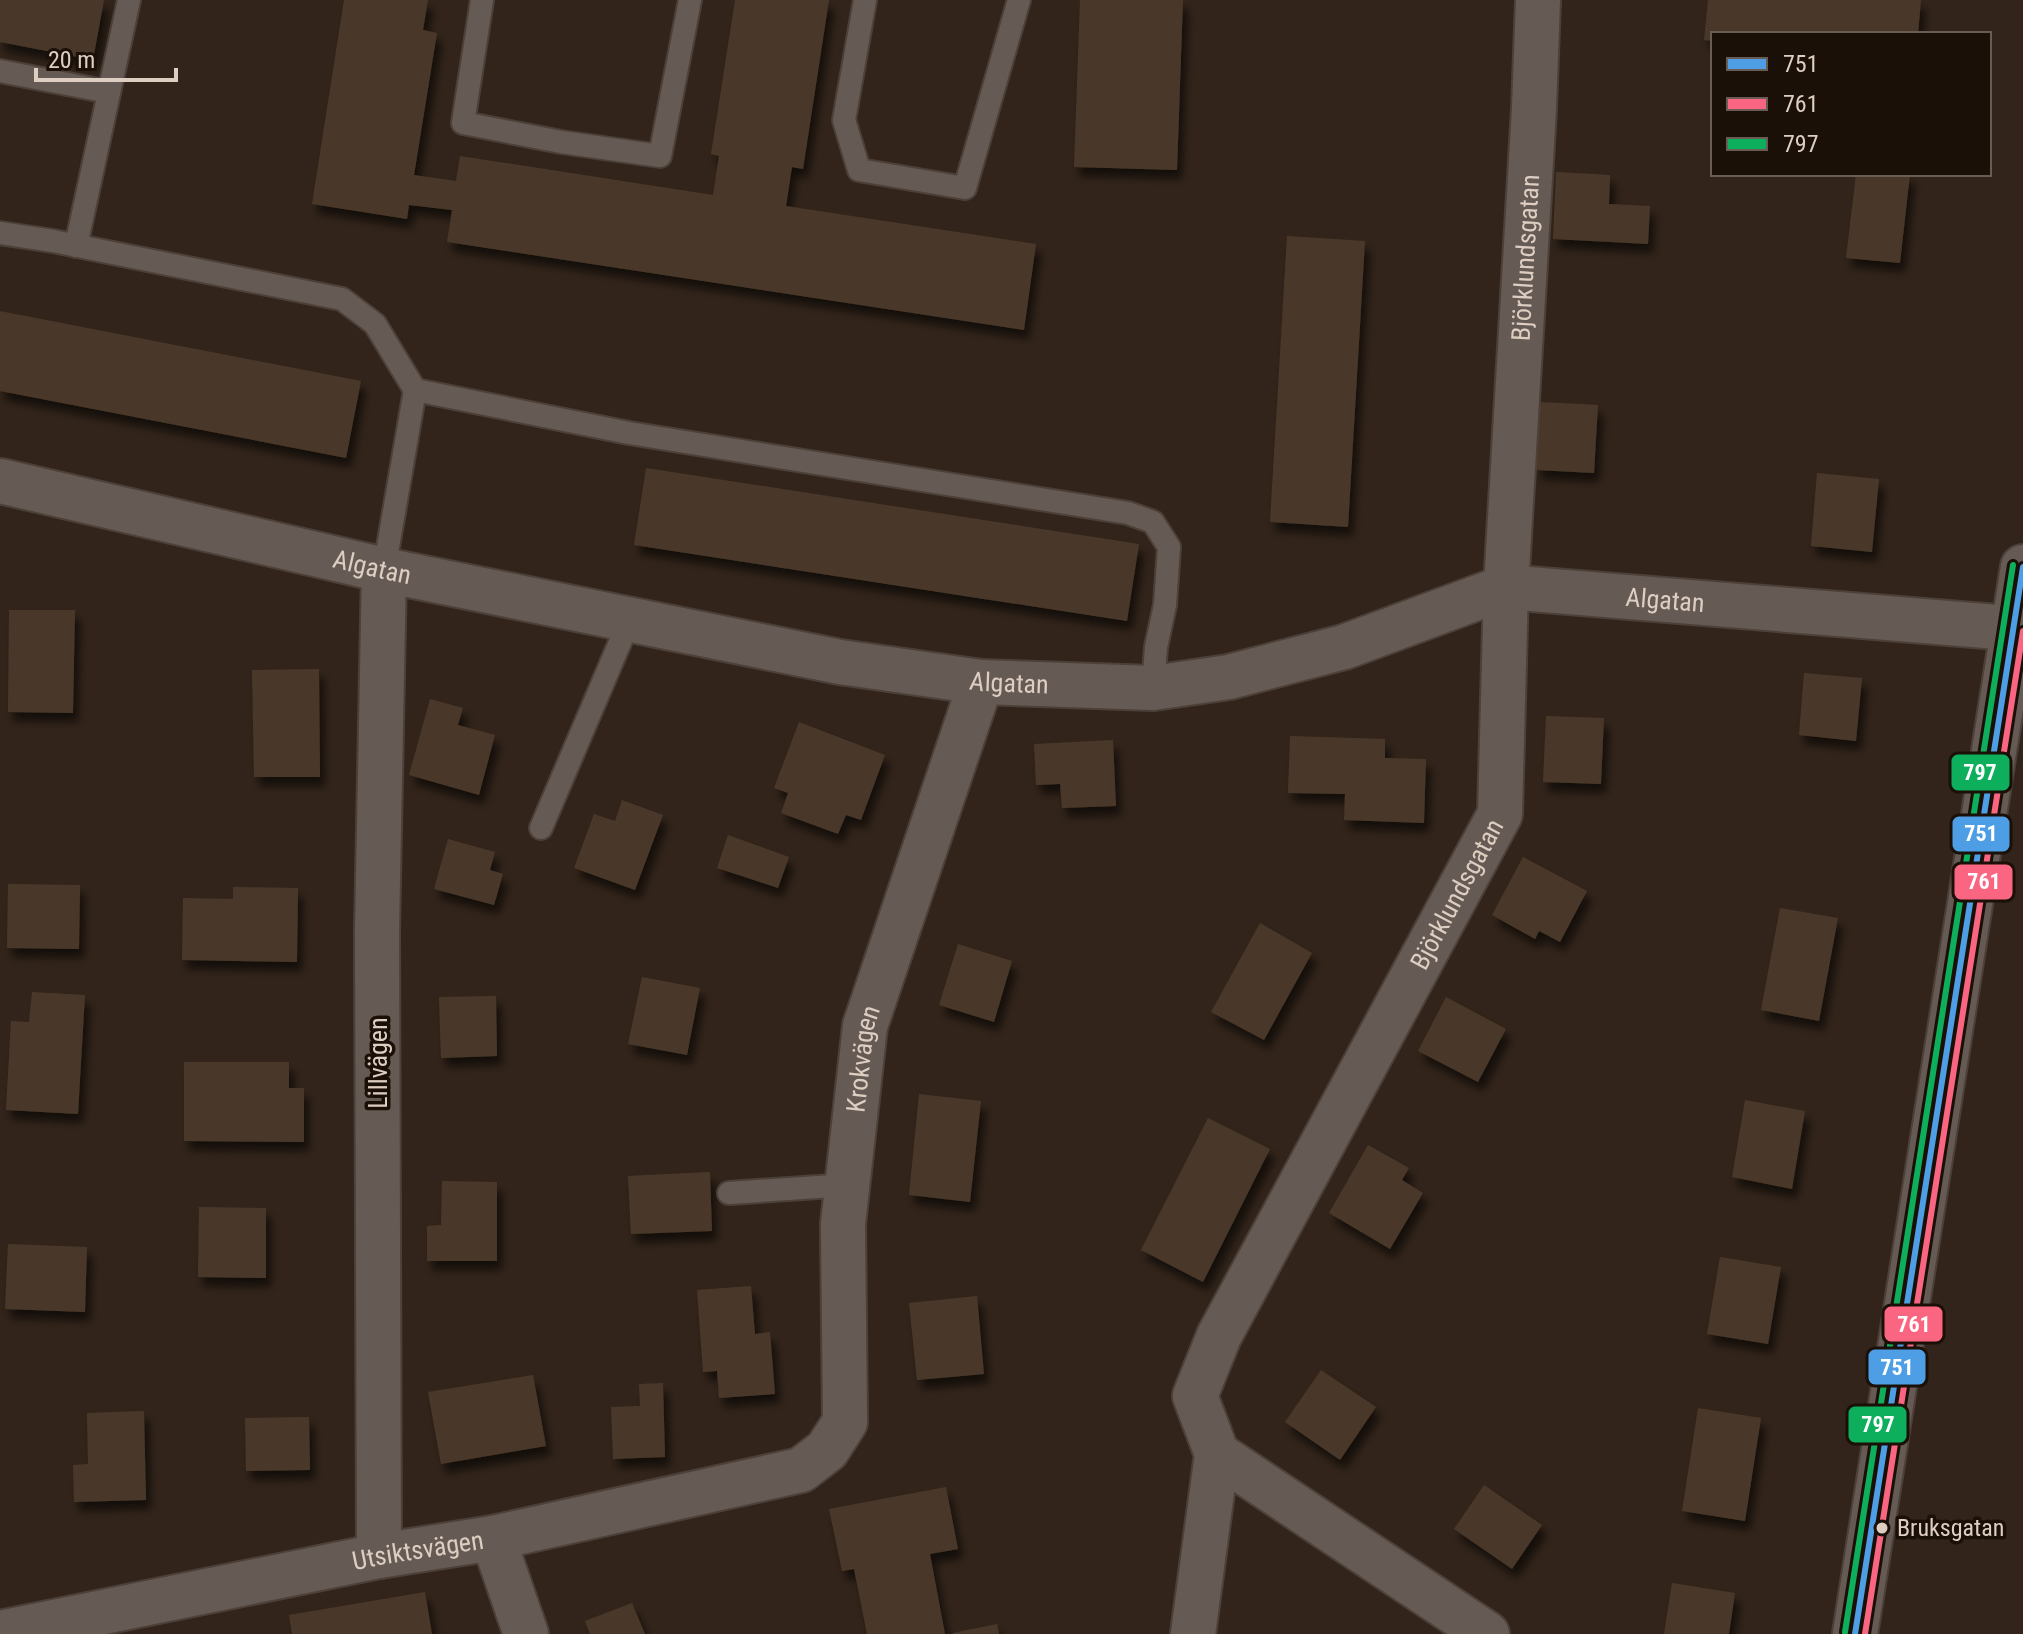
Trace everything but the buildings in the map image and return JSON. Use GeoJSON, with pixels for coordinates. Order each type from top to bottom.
{"type":"FeatureCollection","features":[{"type":"Feature","properties":{"kind":"street","name":"Björklundsgatan"},"geometry":{"type":"LineString","coordinates":[[1193,1634],[1217,1454],[1195,1396],[1219,1336],[1500,814],[1506,587],[1538,0]]}},
{"type":"Feature","properties":{"kind":"street","name":"Algatan"},"geometry":{"type":"LineString","coordinates":[[0,481],[384,570],[840,662],[981,682],[1153,688],[1229,677],[1344,647],[1506,587],[2019,629]]}},
{"type":"Feature","properties":{"kind":"street"},"geometry":{"type":"LineString","coordinates":[[1855,1634],[2019,629],[2023,567]]}},
{"type":"Feature","properties":{"kind":"street","name":"Lillvägen"},"geometry":{"type":"LineString","coordinates":[[379,1556],[377,931],[384,570]]}},
{"type":"Feature","properties":{"kind":"street","name":"Krokvägen"},"geometry":{"type":"LineString","coordinates":[[827,1450],[845,1422],[843,1224],[865,1026],[981,682]]}},
{"type":"Feature","properties":{"kind":"street","name":"Utsiktsvägen"},"geometry":{"type":"LineString","coordinates":[[0,1633],[379,1556],[493,1538],[801,1470],[827,1450]]}},
{"type":"Feature","properties":{"kind":"street"},"geometry":{"type":"LineString","coordinates":[[1217,1454],[1487,1634]]}},
{"type":"Feature","properties":{"kind":"street"},"geometry":{"type":"LineString","coordinates":[[493,1538],[526,1634]]}},
{"type":"Feature","properties":{"kind":"lane"},"geometry":{"type":"LineString","coordinates":[[76,246],[129,0]]}},
{"type":"Feature","properties":{"kind":"lane"},"geometry":{"type":"LineString","coordinates":[[482,0],[463,123],[561,142],[660,156],[690,0]]}},
{"type":"Feature","properties":{"kind":"lane"},"geometry":{"type":"LineString","coordinates":[[865,0],[844,120],[859,170],[965,188],[1019,0]]}},
{"type":"Feature","properties":{"kind":"lane"},"geometry":{"type":"LineString","coordinates":[[0,71],[109,92]]}},
{"type":"Feature","properties":{"kind":"lane"},"geometry":{"type":"LineString","coordinates":[[0,233],[342,299],[375,324],[415,390],[384,570]]}},
{"type":"Feature","properties":{"kind":"lane"},"geometry":{"type":"LineString","coordinates":[[415,390],[629,433],[1128,513],[1153,522],[1169,547],[1165,605],[1156,647],[1153,688]]}},
{"type":"Feature","properties":{"kind":"lane"},"geometry":{"type":"LineString","coordinates":[[541,828],[630,619]]}},
{"type":"Feature","properties":{"kind":"lane"},"geometry":{"type":"LineString","coordinates":[[729,1193],[848,1185]]}},
{"type":"Feature","properties":{"kind":"transit line","name":"797"},"geometry":{"type":"LineString","coordinates":[[1845,1632],[2013,565]]}},
{"type":"Feature","properties":{"kind":"transit line","name":"751"},"geometry":{"type":"LineString","coordinates":[[1855,1634],[2023,567]]}},
{"type":"Feature","properties":{"kind":"transit line","name":"761"},"geometry":{"type":"LineString","coordinates":[[1865,1634],[2023,631]]}},
{"type":"Feature","properties":{"kind":"place","name":"Bruksgatan"},"geometry":{"type":"Point","coordinates":[1882,1528]}}]}
